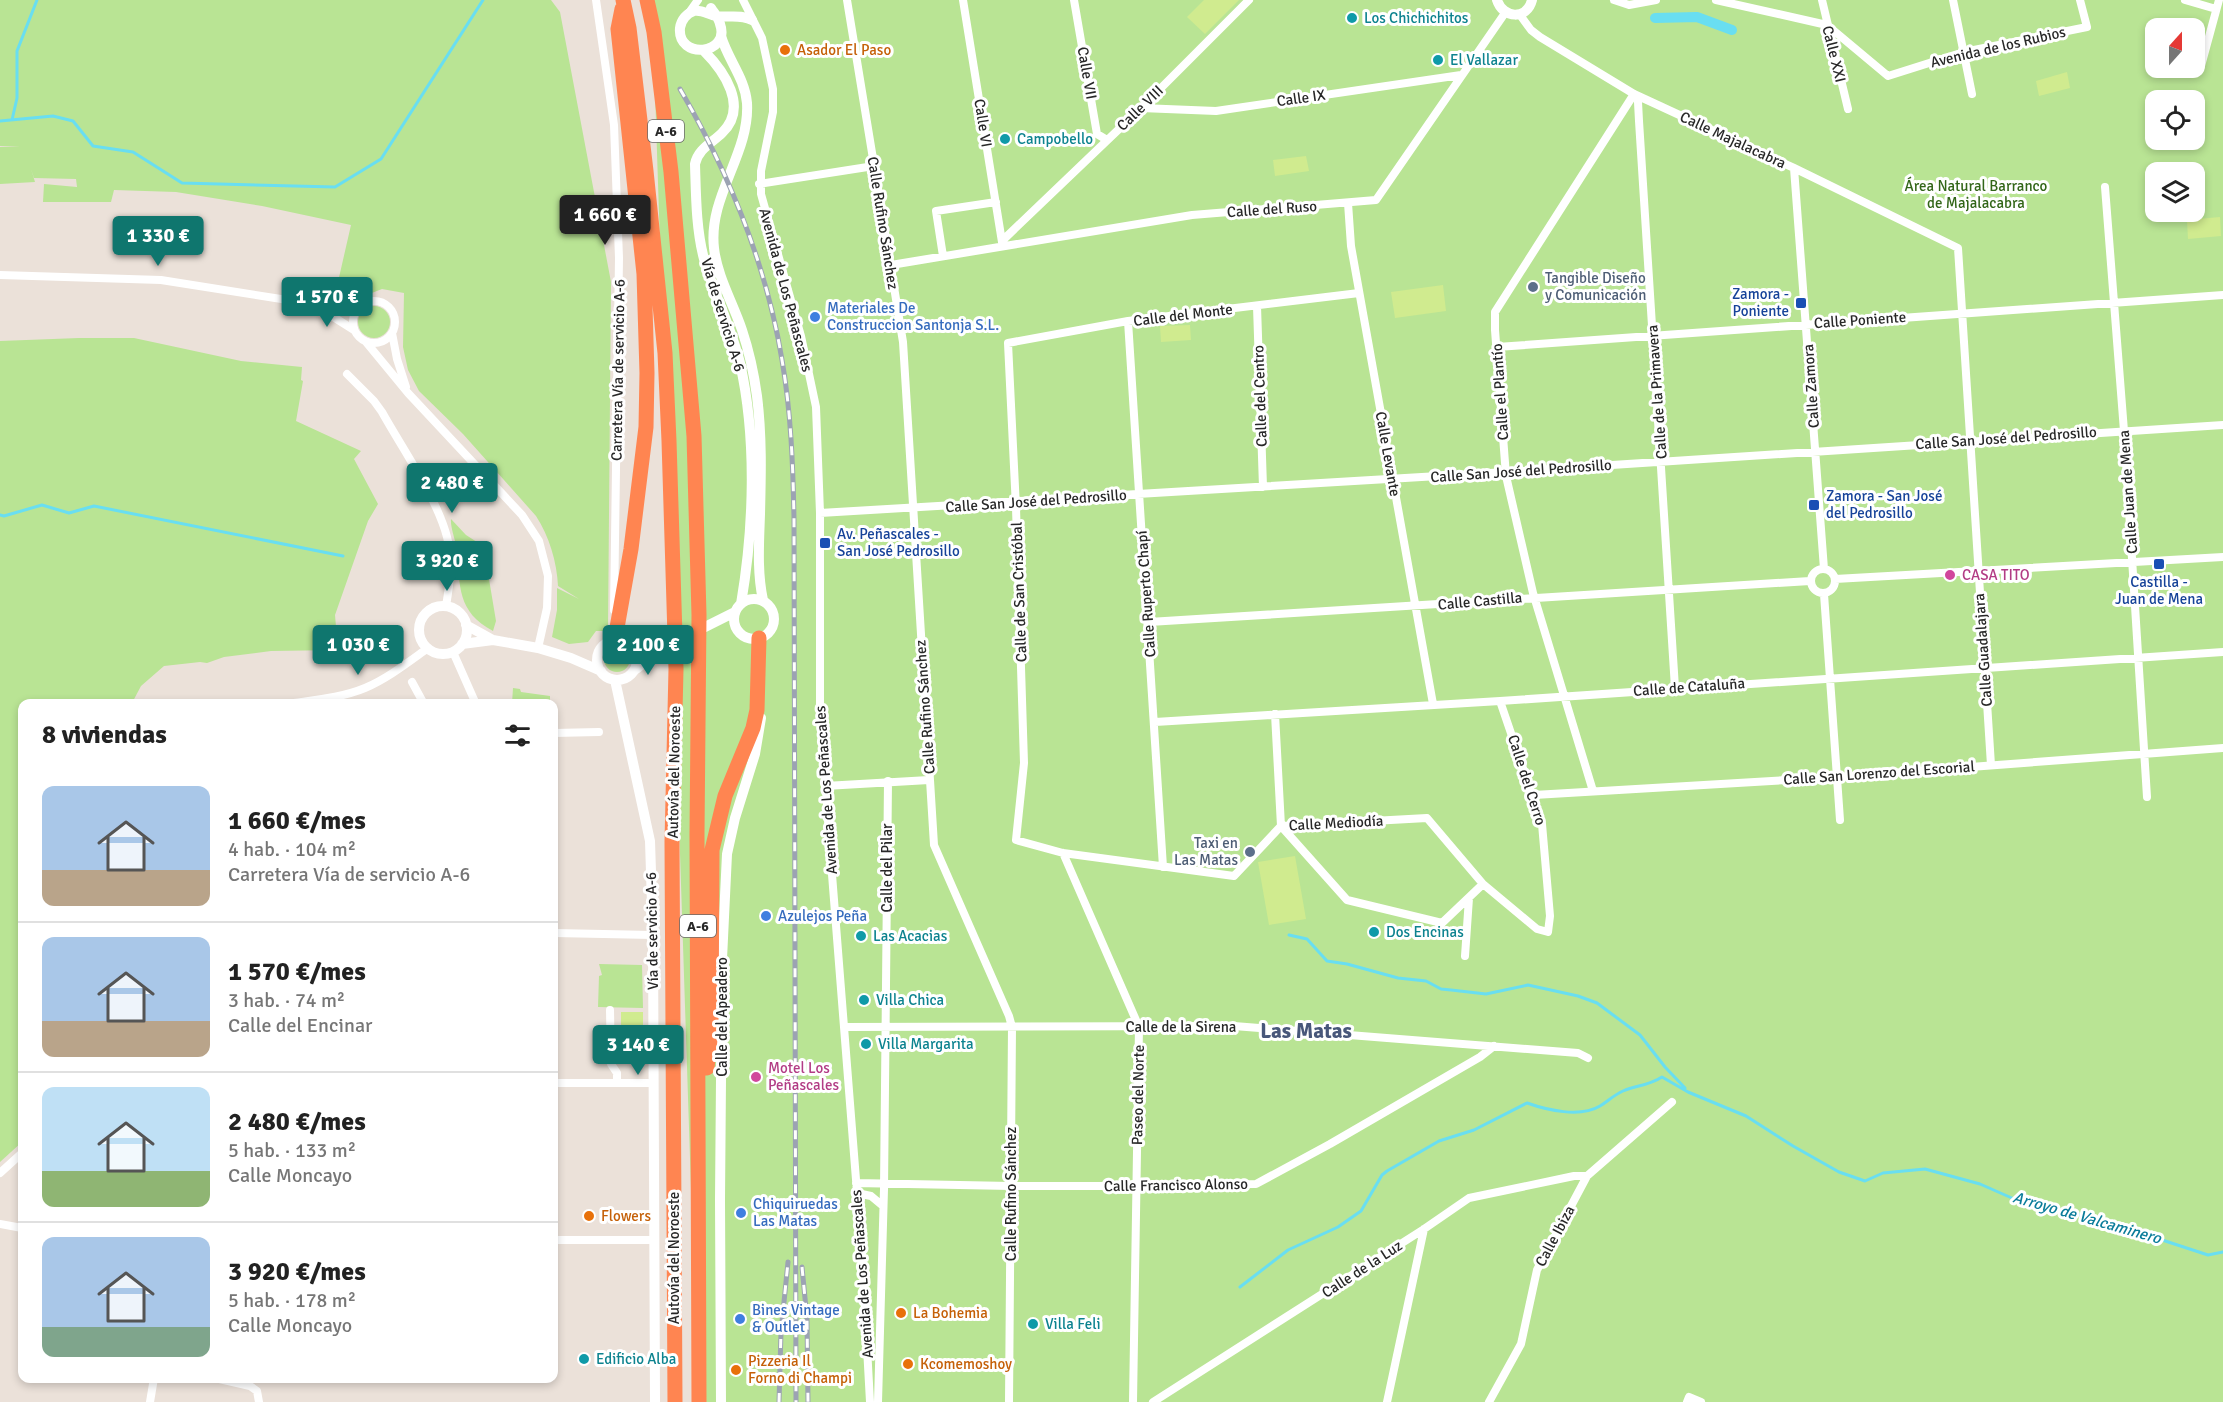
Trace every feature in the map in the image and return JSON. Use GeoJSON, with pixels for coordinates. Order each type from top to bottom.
{"type":"FeatureCollection","features":[{"type":"Feature","properties":{"kind":"highway","name":"Autovía del Noroeste"},"geometry":{"type":"LineString","coordinates":[[647,0],[654,33],[680,263],[694,436],[699,615],[697,834],[699,1402]]}},
{"type":"Feature","properties":{"kind":"highway","name":"Autovía del Noroeste"},"geometry":{"type":"LineString","coordinates":[[623,2],[629,28],[665,353],[675,619],[672,842],[675,1402]]}},
{"type":"Feature","properties":{"kind":"highway"},"geometry":{"type":"LineString","coordinates":[[612,640],[631,549],[646,427],[647,384],[644,274],[618,29],[623,2]]}},
{"type":"Feature","properties":{"kind":"highway"},"geometry":{"type":"LineString","coordinates":[[698,1188],[711,1030],[712,850],[725,795],[753,728],[757,710],[761,638]]}},
{"type":"Feature","properties":{"kind":"street","name":"Carretera Vía de servicio A-6"},"geometry":{"type":"LineString","coordinates":[[596,0],[614,124],[619,258],[612,640]]}},
{"type":"Feature","properties":{"kind":"street"},"geometry":{"type":"LineString","coordinates":[[743,0],[762,38],[773,89],[773,112],[759,184],[874,166]]}},
{"type":"Feature","properties":{"kind":"street","name":"Calle Rufino Sánchez"},"geometry":{"type":"LineString","coordinates":[[847,0],[903,342],[934,845],[1012,1027],[1009,1402]]}},
{"type":"Feature","properties":{"kind":"street","name":"Calle VI"},"geometry":{"type":"LineString","coordinates":[[963,0],[1002,243]]}},
{"type":"Feature","properties":{"kind":"street","name":"Calle VII"},"geometry":{"type":"LineString","coordinates":[[1074,0],[1097,134],[1107,140]]}},
{"type":"Feature","properties":{"kind":"street","name":"Calle VIII"},"geometry":{"type":"LineString","coordinates":[[1002,243],[1249,0]]}},
{"type":"Feature","properties":{"kind":"street"},"geometry":{"type":"LineString","coordinates":[[1497,0],[1500,8],[1512,15],[1520,15],[1527,11],[1532,0]]}},
{"type":"Feature","properties":{"kind":"street"},"geometry":{"type":"LineString","coordinates":[[1614,0],[1629,5],[1656,0]]}},
{"type":"Feature","properties":{"kind":"street","name":"Avenida de los Rubios"},"geometry":{"type":"LineString","coordinates":[[1716,0],[1827,25],[1888,76],[1965,52],[2087,27],[2080,0]]}},
{"type":"Feature","properties":{"kind":"street","name":"Calle XXI"},"geometry":{"type":"LineString","coordinates":[[1822,0],[1848,109]]}},
{"type":"Feature","properties":{"kind":"street"},"geometry":{"type":"LineString","coordinates":[[1953,0],[1972,94]]}},
{"type":"Feature","properties":{"kind":"street"},"geometry":{"type":"LineString","coordinates":[[2185,0],[2217,4],[2205,50]]}},
{"type":"Feature","properties":{"kind":"street"},"geometry":{"type":"LineString","coordinates":[[701,8],[742,15],[752,20]]}},
{"type":"Feature","properties":{"kind":"street"},"geometry":{"type":"LineString","coordinates":[[701,8],[681,25],[683,42],[692,49],[704,51],[711,48],[732,23],[752,20]]}},
{"type":"Feature","properties":{"kind":"street"},"geometry":{"type":"LineString","coordinates":[[701,8],[720,36]]}},
{"type":"Feature","properties":{"kind":"street","name":"Calle del Ruso"},"geometry":{"type":"LineString","coordinates":[[891,265],[1002,243],[1192,215],[1376,200],[1505,13]]}},
{"type":"Feature","properties":{"kind":"street","name":"Calle Majalacabra"},"geometry":{"type":"LineString","coordinates":[[1520,15],[1531,30],[1540,37],[1637,96],[1794,168],[1958,248]]}},
{"type":"Feature","properties":{"kind":"street","name":"Vía de servicio A-6"},"geometry":{"type":"LineString","coordinates":[[720,36],[741,78],[747,102],[747,122],[741,147],[717,210],[714,249],[749,357],[760,422],[758,578],[763,600]]}},
{"type":"Feature","properties":{"kind":"street","name":"Vía de servicio A-6"},"geometry":{"type":"LineString","coordinates":[[704,51],[718,65],[729,83],[733,96],[733,111],[727,127],[696,156],[695,186],[704,257],[739,360],[751,437],[749,548],[738,608]]}},
{"type":"Feature","properties":{"kind":"street","name":"Calle IX"},"geometry":{"type":"LineString","coordinates":[[1141,108],[1216,111],[1461,75]]}},
{"type":"Feature","properties":{"kind":"street","name":"Calle de la Primavera"},"geometry":{"type":"LineString","coordinates":[[1637,96],[1676,688]]}},
{"type":"Feature","properties":{"kind":"street","name":"Calle el Plantío"},"geometry":{"type":"LineString","coordinates":[[1593,791],[1534,597],[1506,472],[1495,312],[1637,96]]}},
{"type":"Feature","properties":{"kind":"street","name":"Calle Zamora"},"geometry":{"type":"LineString","coordinates":[[1794,168],[1824,569]]}},
{"type":"Feature","properties":{"kind":"street","name":"Avenida de Los Peñascales"},"geometry":{"type":"LineString","coordinates":[[759,184],[801,336],[816,407],[820,703],[858,1193],[870,1402]]}},
{"type":"Feature","properties":{"kind":"street","name":"Calle Juan de Mena"},"geometry":{"type":"LineString","coordinates":[[2105,187],[2124,431],[2147,797]]}},
{"type":"Feature","properties":{"kind":"street"},"geometry":{"type":"LineString","coordinates":[[943,256],[936,211],[996,202]]}},
{"type":"Feature","properties":{"kind":"street","name":"Calle Levante"},"geometry":{"type":"LineString","coordinates":[[1348,203],[1351,246],[1432,704]]}},
{"type":"Feature","properties":{"kind":"street","name":"Calle Guadalajara"},"geometry":{"type":"LineString","coordinates":[[1958,248],[1991,765]]}},
{"type":"Feature","properties":{"kind":"street"},"geometry":{"type":"LineString","coordinates":[[0,275],[161,280],[313,304],[361,306],[377,301],[387,306],[394,315],[392,333],[397,359],[408,393]]}},
{"type":"Feature","properties":{"kind":"street","name":"Calle del Monte"},"geometry":{"type":"LineString","coordinates":[[1008,343],[1128,321],[1359,293]]}},
{"type":"Feature","properties":{"kind":"street","name":"Calle Poniente"},"geometry":{"type":"LineString","coordinates":[[1497,347],[2223,295]]}},
{"type":"Feature","properties":{"kind":"street"},"geometry":{"type":"LineString","coordinates":[[313,304],[354,330],[366,342],[408,393],[522,515],[539,541],[548,576],[547,608],[538,648]]}},
{"type":"Feature","properties":{"kind":"street"},"geometry":{"type":"LineString","coordinates":[[354,330],[353,319],[361,306]]}},
{"type":"Feature","properties":{"kind":"street","name":"Calle del Centro"},"geometry":{"type":"LineString","coordinates":[[1257,306],[1263,487]]}},
{"type":"Feature","properties":{"kind":"street","name":"Calle Ruperto Chapí"},"geometry":{"type":"LineString","coordinates":[[1128,321],[1163,867]]}},
{"type":"Feature","properties":{"kind":"street"},"geometry":{"type":"LineString","coordinates":[[366,342],[381,342],[392,333]]}},
{"type":"Feature","properties":{"kind":"street","name":"Calle de San Cristóbal"},"geometry":{"type":"LineString","coordinates":[[1008,343],[1016,502],[1024,763],[1016,840],[1063,853]]}},
{"type":"Feature","properties":{"kind":"street"},"geometry":{"type":"LineString","coordinates":[[347,374],[382,412],[435,506],[447,536],[450,556],[450,582],[446,606]]}},
{"type":"Feature","properties":{"kind":"street","name":"Calle San José del Pedrosillo"},"geometry":{"type":"LineString","coordinates":[[819,513],[1506,472],[2223,425]]}},
{"type":"Feature","properties":{"kind":"street"},"geometry":{"type":"LineString","coordinates":[[1835,579],[2223,556]]}},
{"type":"Feature","properties":{"kind":"street"},"geometry":{"type":"LineString","coordinates":[[1824,569],[1831,572],[1835,579],[1833,589],[1824,594],[1814,590],[1810,581],[1815,572],[1824,569]]}},
{"type":"Feature","properties":{"kind":"street","name":"Calle Castilla"},"geometry":{"type":"LineString","coordinates":[[1149,622],[1810,581]]}},
{"type":"Feature","properties":{"kind":"street"},"geometry":{"type":"LineString","coordinates":[[1824,594],[1840,820]]}},
{"type":"Feature","properties":{"kind":"street"},"geometry":{"type":"LineString","coordinates":[[466,625],[493,640],[538,648],[571,658],[615,680],[625,679],[663,648],[712,625],[751,599],[763,600],[771,608],[774,618],[772,629],[761,638],[745,636],[735,625],[712,625]]}},
{"type":"Feature","properties":{"kind":"street"},"geometry":{"type":"LineString","coordinates":[[474,699],[458,648],[467,632],[459,612],[446,606],[431,609],[421,620],[419,633],[428,648],[440,653],[458,648],[493,640]]}},
{"type":"Feature","properties":{"kind":"street"},"geometry":{"type":"LineString","coordinates":[[735,625],[738,608]]}},
{"type":"Feature","properties":{"kind":"street","name":"Calle del Apeadero"},"geometry":{"type":"LineString","coordinates":[[721,1402],[722,959],[727,854],[760,731],[761,638]]}},
{"type":"Feature","properties":{"kind":"street"},"geometry":{"type":"LineString","coordinates":[[601,671],[597,660],[600,648],[612,640],[628,642],[633,646],[638,660],[636,669]]}},
{"type":"Feature","properties":{"kind":"street"},"geometry":{"type":"LineString","coordinates":[[633,646],[663,648]]}},
{"type":"Feature","properties":{"kind":"street"},"geometry":{"type":"LineString","coordinates":[[323,699],[363,688],[394,673],[428,648]]}},
{"type":"Feature","properties":{"kind":"street","name":"Calle de Cataluña"},"geometry":{"type":"LineString","coordinates":[[1155,722],[2223,652]]}},
{"type":"Feature","properties":{"kind":"street"},"geometry":{"type":"LineString","coordinates":[[571,658],[598,654]]}},
{"type":"Feature","properties":{"kind":"street","name":"Vía de servicio A-6"},"geometry":{"type":"LineString","coordinates":[[615,680],[650,842],[653,935],[655,1402]]}},
{"type":"Feature","properties":{"kind":"street"},"geometry":{"type":"LineString","coordinates":[[412,682],[421,699]]}},
{"type":"Feature","properties":{"kind":"street","name":"Calle del Cerro"},"geometry":{"type":"LineString","coordinates":[[1500,701],[1534,795],[1542,824],[1550,916],[1548,932]]}},
{"type":"Feature","properties":{"kind":"street"},"geometry":{"type":"LineString","coordinates":[[1275,714],[1281,826],[1347,900],[1442,923],[1483,884]]}},
{"type":"Feature","properties":{"kind":"street"},"geometry":{"type":"LineString","coordinates":[[558,733],[599,732]]}},
{"type":"Feature","properties":{"kind":"street","name":"Calle San Lorenzo del Escorial"},"geometry":{"type":"LineString","coordinates":[[1534,795],[1837,777],[2223,748]]}},
{"type":"Feature","properties":{"kind":"street"},"geometry":{"type":"LineString","coordinates":[[825,786],[929,780]]}},
{"type":"Feature","properties":{"kind":"street","name":"Calle del Pilar"},"geometry":{"type":"LineString","coordinates":[[878,1402],[884,1183],[888,781]]}},
{"type":"Feature","properties":{"kind":"street","name":"Calle Mediodía"},"geometry":{"type":"LineString","coordinates":[[1063,853],[1234,876],[1281,826],[1427,818],[1483,884],[1537,929],[1548,932]]}},
{"type":"Feature","properties":{"kind":"street","name":"Paseo del Norte"},"geometry":{"type":"LineString","coordinates":[[1063,853],[1139,1027],[1133,1402]]}},
{"type":"Feature","properties":{"kind":"street"},"geometry":{"type":"LineString","coordinates":[[1465,956],[1469,898]]}},
{"type":"Feature","properties":{"kind":"street"},"geometry":{"type":"LineString","coordinates":[[558,933],[653,935]]}},
{"type":"Feature","properties":{"kind":"street"},"geometry":{"type":"LineString","coordinates":[[610,1010],[611,1064],[617,1073],[617,1082]]}},
{"type":"Feature","properties":{"kind":"street","name":"Calle de la Sirena"},"geometry":{"type":"LineString","coordinates":[[844,1027],[1234,1026],[1578,1053],[1588,1058]]}},
{"type":"Feature","properties":{"kind":"street","name":"Calle Francisco Alonso"},"geometry":{"type":"LineString","coordinates":[[856,1183],[1011,1186],[1256,1184],[1480,1058],[1494,1046]]}},
{"type":"Feature","properties":{"kind":"street"},"geometry":{"type":"LineString","coordinates":[[558,1083],[652,1083]]}},
{"type":"Feature","properties":{"kind":"street","name":"Calle Ibiza"},"geometry":{"type":"LineString","coordinates":[[1489,1402],[1521,1344],[1537,1270],[1587,1176],[1672,1102]]}},
{"type":"Feature","properties":{"kind":"street"},"geometry":{"type":"LineString","coordinates":[[0,1173],[18,1157]]}},
{"type":"Feature","properties":{"kind":"street","name":"Calle de la Luz"},"geometry":{"type":"LineString","coordinates":[[1153,1402],[1469,1198],[1574,1176],[1587,1176]]}},
{"type":"Feature","properties":{"kind":"street"},"geometry":{"type":"LineString","coordinates":[[858,1193],[871,1196],[883,1206]]}},
{"type":"Feature","properties":{"kind":"street"},"geometry":{"type":"LineString","coordinates":[[0,1224],[18,1227]]}},
{"type":"Feature","properties":{"kind":"street"},"geometry":{"type":"LineString","coordinates":[[1387,1402],[1424,1229]]}},
{"type":"Feature","properties":{"kind":"street"},"geometry":{"type":"LineString","coordinates":[[558,1240],[653,1240]]}},
{"type":"Feature","properties":{"kind":"street"},"geometry":{"type":"LineString","coordinates":[[150,1402],[153,1383]]}},
{"type":"Feature","properties":{"kind":"street"},"geometry":{"type":"LineString","coordinates":[[237,1383],[250,1386],[257,1391],[259,1402]]}},
{"type":"Feature","properties":{"kind":"street"},"geometry":{"type":"LineString","coordinates":[[1688,1400],[1701,1402]]}},
{"type":"Feature","properties":{"kind":"green space"},"geometry":{"type":"Polygon","coordinates":[[[0,0],[551,0],[560,12],[611,282],[608,631],[596,631],[588,642],[569,644],[552,637],[557,610],[557,588],[579,599],[558,586],[552,550],[536,516],[463,434],[419,391],[408,370],[403,347],[404,293],[382,289],[364,296],[335,295],[351,225],[262,206],[176,192],[114,190],[111,202],[43,202],[44,184],[77,187],[76,179],[34,178],[31,169],[35,182],[0,184],[0,147],[20,147],[0,146],[0,0]]]}},
{"type":"Feature","properties":{"kind":"green space","name":"Área Natural Barranco de Majalacabra"},"geometry":{"type":"Polygon","coordinates":[[[652,0],[2223,0],[2223,1402],[698,1402],[652,0]]]}},
{"type":"Feature","properties":{"kind":"green space"},"geometry":{"type":"Polygon","coordinates":[[[1204,0],[1239,0],[1205,34],[1187,17],[1204,0]]]}},
{"type":"Feature","properties":{"kind":"green space"},"geometry":{"type":"Polygon","coordinates":[[[2067,72],[2070,88],[2039,96],[2036,81],[2067,72]]]}},
{"type":"Feature","properties":{"kind":"green space"},"geometry":{"type":"Polygon","coordinates":[[[1306,156],[1309,171],[1275,176],[1273,160],[1306,156]]]}},
{"type":"Feature","properties":{"kind":"green space"},"geometry":{"type":"Polygon","coordinates":[[[2220,217],[2221,236],[2188,239],[2187,222],[2205,222],[2205,218],[2220,217]]]}},
{"type":"Feature","properties":{"kind":"green space"},"geometry":{"type":"Polygon","coordinates":[[[1443,285],[1446,311],[1395,318],[1391,292],[1443,285]]]}},
{"type":"Feature","properties":{"kind":"green space"},"geometry":{"type":"Polygon","coordinates":[[[374,306],[385,311],[390,322],[385,333],[374,338],[363,333],[358,322],[363,311],[374,306]]]}},
{"type":"Feature","properties":{"kind":"green space"},"geometry":{"type":"Polygon","coordinates":[[[1190,325],[1191,340],[1161,342],[1160,326],[1190,325]]]}},
{"type":"Feature","properties":{"kind":"green space"},"geometry":{"type":"Polygon","coordinates":[[[134,338],[241,361],[302,367],[301,380],[303,381],[296,421],[361,451],[354,459],[378,504],[368,521],[335,615],[338,650],[271,651],[224,657],[207,663],[164,666],[141,686],[134,699],[18,699],[18,1146],[0,1162],[0,341],[134,338]]]}},
{"type":"Feature","properties":{"kind":"green space"},"geometry":{"type":"Polygon","coordinates":[[[451,519],[466,535],[491,551],[492,554],[485,555],[496,621],[493,631],[481,624],[473,615],[463,597],[451,519]]]}},
{"type":"Feature","properties":{"kind":"green space"},"geometry":{"type":"Polygon","coordinates":[[[617,646],[626,650],[630,659],[626,668],[617,672],[608,668],[604,659],[608,650],[617,646]]]}},
{"type":"Feature","properties":{"kind":"green space"},"geometry":{"type":"Polygon","coordinates":[[[513,688],[520,689],[521,692],[550,696],[550,699],[512,699],[513,688]]]}},
{"type":"Feature","properties":{"kind":"green space"},"geometry":{"type":"Polygon","coordinates":[[[1295,856],[1306,919],[1269,925],[1258,862],[1295,856]]]}},
{"type":"Feature","properties":{"kind":"green space"},"geometry":{"type":"Polygon","coordinates":[[[599,964],[642,965],[643,1008],[598,1007],[599,976],[602,975],[599,964]]]}},
{"type":"Feature","properties":{"kind":"green space"},"geometry":{"type":"Polygon","coordinates":[[[621,1012],[643,1012],[643,1050],[621,1050],[621,1012]]]}},
{"type":"Feature","properties":{"kind":"waterway"},"geometry":{"type":"LineString","coordinates":[[12,120],[17,98],[17,51],[37,0]]}},
{"type":"Feature","properties":{"kind":"waterway"},"geometry":{"type":"LineString","coordinates":[[0,121],[53,116],[73,121],[93,146],[133,152],[182,183],[335,187],[381,159],[483,0]]}},
{"type":"Feature","properties":{"kind":"waterway"},"geometry":{"type":"LineString","coordinates":[[1655,18],[1697,17],[1732,30]]}},
{"type":"Feature","properties":{"kind":"waterway"},"geometry":{"type":"LineString","coordinates":[[0,515],[4,516],[42,505],[69,513],[94,506],[343,556]]}},
{"type":"Feature","properties":{"kind":"waterway"},"geometry":{"type":"LineString","coordinates":[[1289,935],[1307,939],[1327,961],[1398,978],[1426,981],[1441,989],[1486,994],[1528,985],[1578,996],[1597,1003],[1640,1035],[1685,1088]]}},
{"type":"Feature","properties":{"kind":"waterway","name":"Arroyo de Valcaminero"},"geometry":{"type":"LineString","coordinates":[[1240,1287],[1288,1250],[1338,1227],[1361,1211],[1382,1175],[1439,1141],[1474,1130],[1527,1103],[1554,1110],[1573,1112],[1592,1110],[1623,1091],[1662,1077],[1688,1092],[1746,1116],[1839,1172],[1865,1181],[1883,1173],[1925,1169],[1980,1184],[2030,1206],[2092,1217],[2208,1255],[2223,1252]]}},
{"type":"Feature","properties":{"kind":"railway"},"geometry":{"type":"LineString","coordinates":[[680,89],[730,186],[756,254],[775,324],[789,419],[794,519],[796,1402]]}},
{"type":"Feature","properties":{"kind":"railway"},"geometry":{"type":"LineString","coordinates":[[779,1402],[781,1332],[788,1262]]}},
{"type":"Feature","properties":{"kind":"railway"},"geometry":{"type":"LineString","coordinates":[[802,1267],[807,1319],[808,1402]]}},
{"type":"Feature","properties":{"kind":"place","name":"Los Chichichitos"},"geometry":{"type":"Point","coordinates":[1352,18]}},
{"type":"Feature","properties":{"kind":"place","name":"Asador El Paso"},"geometry":{"type":"Point","coordinates":[785,50]}},
{"type":"Feature","properties":{"kind":"place","name":"El Vallazar"},"geometry":{"type":"Point","coordinates":[1438,60]}},
{"type":"Feature","properties":{"kind":"place","name":"Campobello"},"geometry":{"type":"Point","coordinates":[1005,139]}},
{"type":"Feature","properties":{"kind":"place","name":"Tangible Diseño y Comunicación"},"geometry":{"type":"Point","coordinates":[1533,287]}},
{"type":"Feature","properties":{"kind":"place","name":"Zamora - Poniente"},"geometry":{"type":"Point","coordinates":[1801,303]}},
{"type":"Feature","properties":{"kind":"place","name":"Materiales De Construccion Santonja S.L."},"geometry":{"type":"Point","coordinates":[815,317]}},
{"type":"Feature","properties":{"kind":"place","name":"Zamora - San José del Pedrosillo"},"geometry":{"type":"Point","coordinates":[1814,505]}},
{"type":"Feature","properties":{"kind":"place","name":"Av. Peñascales - San José Pedrosillo"},"geometry":{"type":"Point","coordinates":[825,543]}},
{"type":"Feature","properties":{"kind":"place","name":"Castilla - Juan de Mena"},"geometry":{"type":"Point","coordinates":[2159,564]}},
{"type":"Feature","properties":{"kind":"place","name":"CASA TITO"},"geometry":{"type":"Point","coordinates":[1950,575]}},
{"type":"Feature","properties":{"kind":"place","name":"Taxi en Las Matas"},"geometry":{"type":"Point","coordinates":[1250,852]}},
{"type":"Feature","properties":{"kind":"place","name":"Azulejos Peña"},"geometry":{"type":"Point","coordinates":[766,916]}},
{"type":"Feature","properties":{"kind":"place","name":"Dos Encinas"},"geometry":{"type":"Point","coordinates":[1374,932]}},
{"type":"Feature","properties":{"kind":"place","name":"Las Acacias"},"geometry":{"type":"Point","coordinates":[861,936]}},
{"type":"Feature","properties":{"kind":"place","name":"Villa Chica"},"geometry":{"type":"Point","coordinates":[864,1000]}},
{"type":"Feature","properties":{"kind":"place","name":"Villa Margarita"},"geometry":{"type":"Point","coordinates":[866,1044]}},
{"type":"Feature","properties":{"kind":"place","name":"Motel Los Peñascales"},"geometry":{"type":"Point","coordinates":[756,1077]}},
{"type":"Feature","properties":{"kind":"place","name":"Chiquiruedas Las Matas"},"geometry":{"type":"Point","coordinates":[741,1213]}},
{"type":"Feature","properties":{"kind":"place","name":"Flowers"},"geometry":{"type":"Point","coordinates":[589,1216]}},
{"type":"Feature","properties":{"kind":"place","name":"La Bohemia"},"geometry":{"type":"Point","coordinates":[901,1313]}},
{"type":"Feature","properties":{"kind":"place","name":"Bines Vintage & Outlet"},"geometry":{"type":"Point","coordinates":[740,1319]}},
{"type":"Feature","properties":{"kind":"place","name":"Villa Feli"},"geometry":{"type":"Point","coordinates":[1033,1324]}},
{"type":"Feature","properties":{"kind":"place","name":"Edificio Alba"},"geometry":{"type":"Point","coordinates":[584,1359]}},
{"type":"Feature","properties":{"kind":"place","name":"Kcomemoshoy"},"geometry":{"type":"Point","coordinates":[908,1364]}},
{"type":"Feature","properties":{"kind":"place","name":"Pizzeria Il Forno di Champi"},"geometry":{"type":"Point","coordinates":[736,1370]}},
{"type":"Feature","properties":{"kind":"district","name":"Las Matas"},"geometry":{"type":"Point","coordinates":[1306,1031]}}]}
